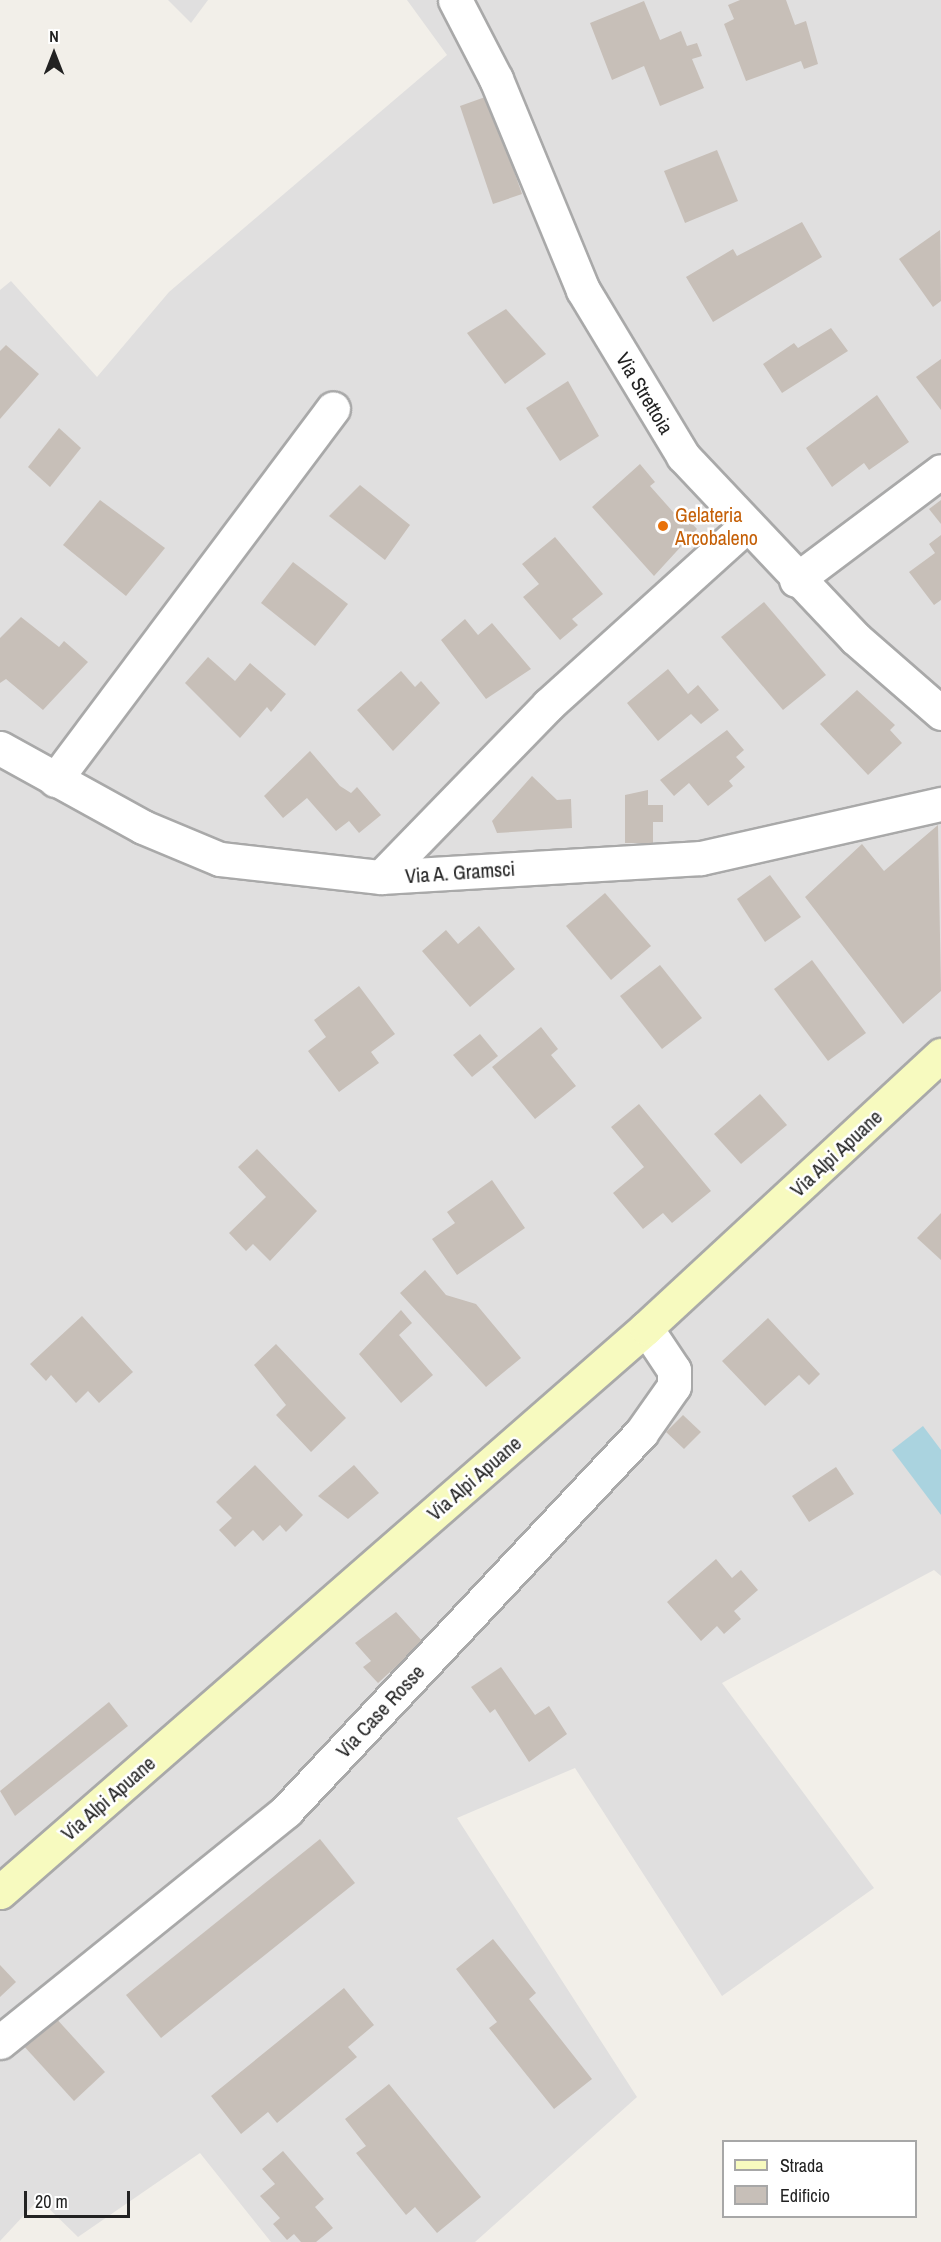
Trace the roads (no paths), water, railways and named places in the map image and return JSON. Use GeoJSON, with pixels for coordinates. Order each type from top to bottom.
{"type":"FeatureCollection","features":[{"type":"Feature","properties":{"kind":"main road","name":"Via Alpi Apuane"},"geometry":{"type":"LineString","coordinates":[[0,1892],[646,1328],[941,1055]]}},
{"type":"Feature","properties":{"kind":"street","name":"Via Strettoia"},"geometry":{"type":"LineString","coordinates":[[455,0],[496,79],[583,290],[682,456],[744,527],[796,580],[941,712]]}},
{"type":"Feature","properties":{"kind":"street"},"geometry":{"type":"LineString","coordinates":[[56,780],[333,408]]}},
{"type":"Feature","properties":{"kind":"street"},"geometry":{"type":"LineString","coordinates":[[796,580],[941,471]]}},
{"type":"Feature","properties":{"kind":"street"},"geometry":{"type":"LineString","coordinates":[[381,877],[548,705],[744,527]]}},
{"type":"Feature","properties":{"kind":"street","name":"Via A. Gramsci"},"geometry":{"type":"LineString","coordinates":[[0,748],[143,827],[220,859],[381,877],[702,858],[941,804]]}},
{"type":"Feature","properties":{"kind":"street","name":"Via Case Rosse"},"geometry":{"type":"LineString","coordinates":[[0,2042],[286,1811],[641,1433],[674,1386],[674,1371],[646,1328]]}},
{"type":"Feature","properties":{"kind":"water"},"geometry":{"type":"Polygon","coordinates":[[[923,1426],[941,1450],[941,1515],[892,1450],[923,1426]]]}},
{"type":"Feature","properties":{"kind":"place","name":"Gelateria Arcobaleno"},"geometry":{"type":"Point","coordinates":[663,526]}}]}
